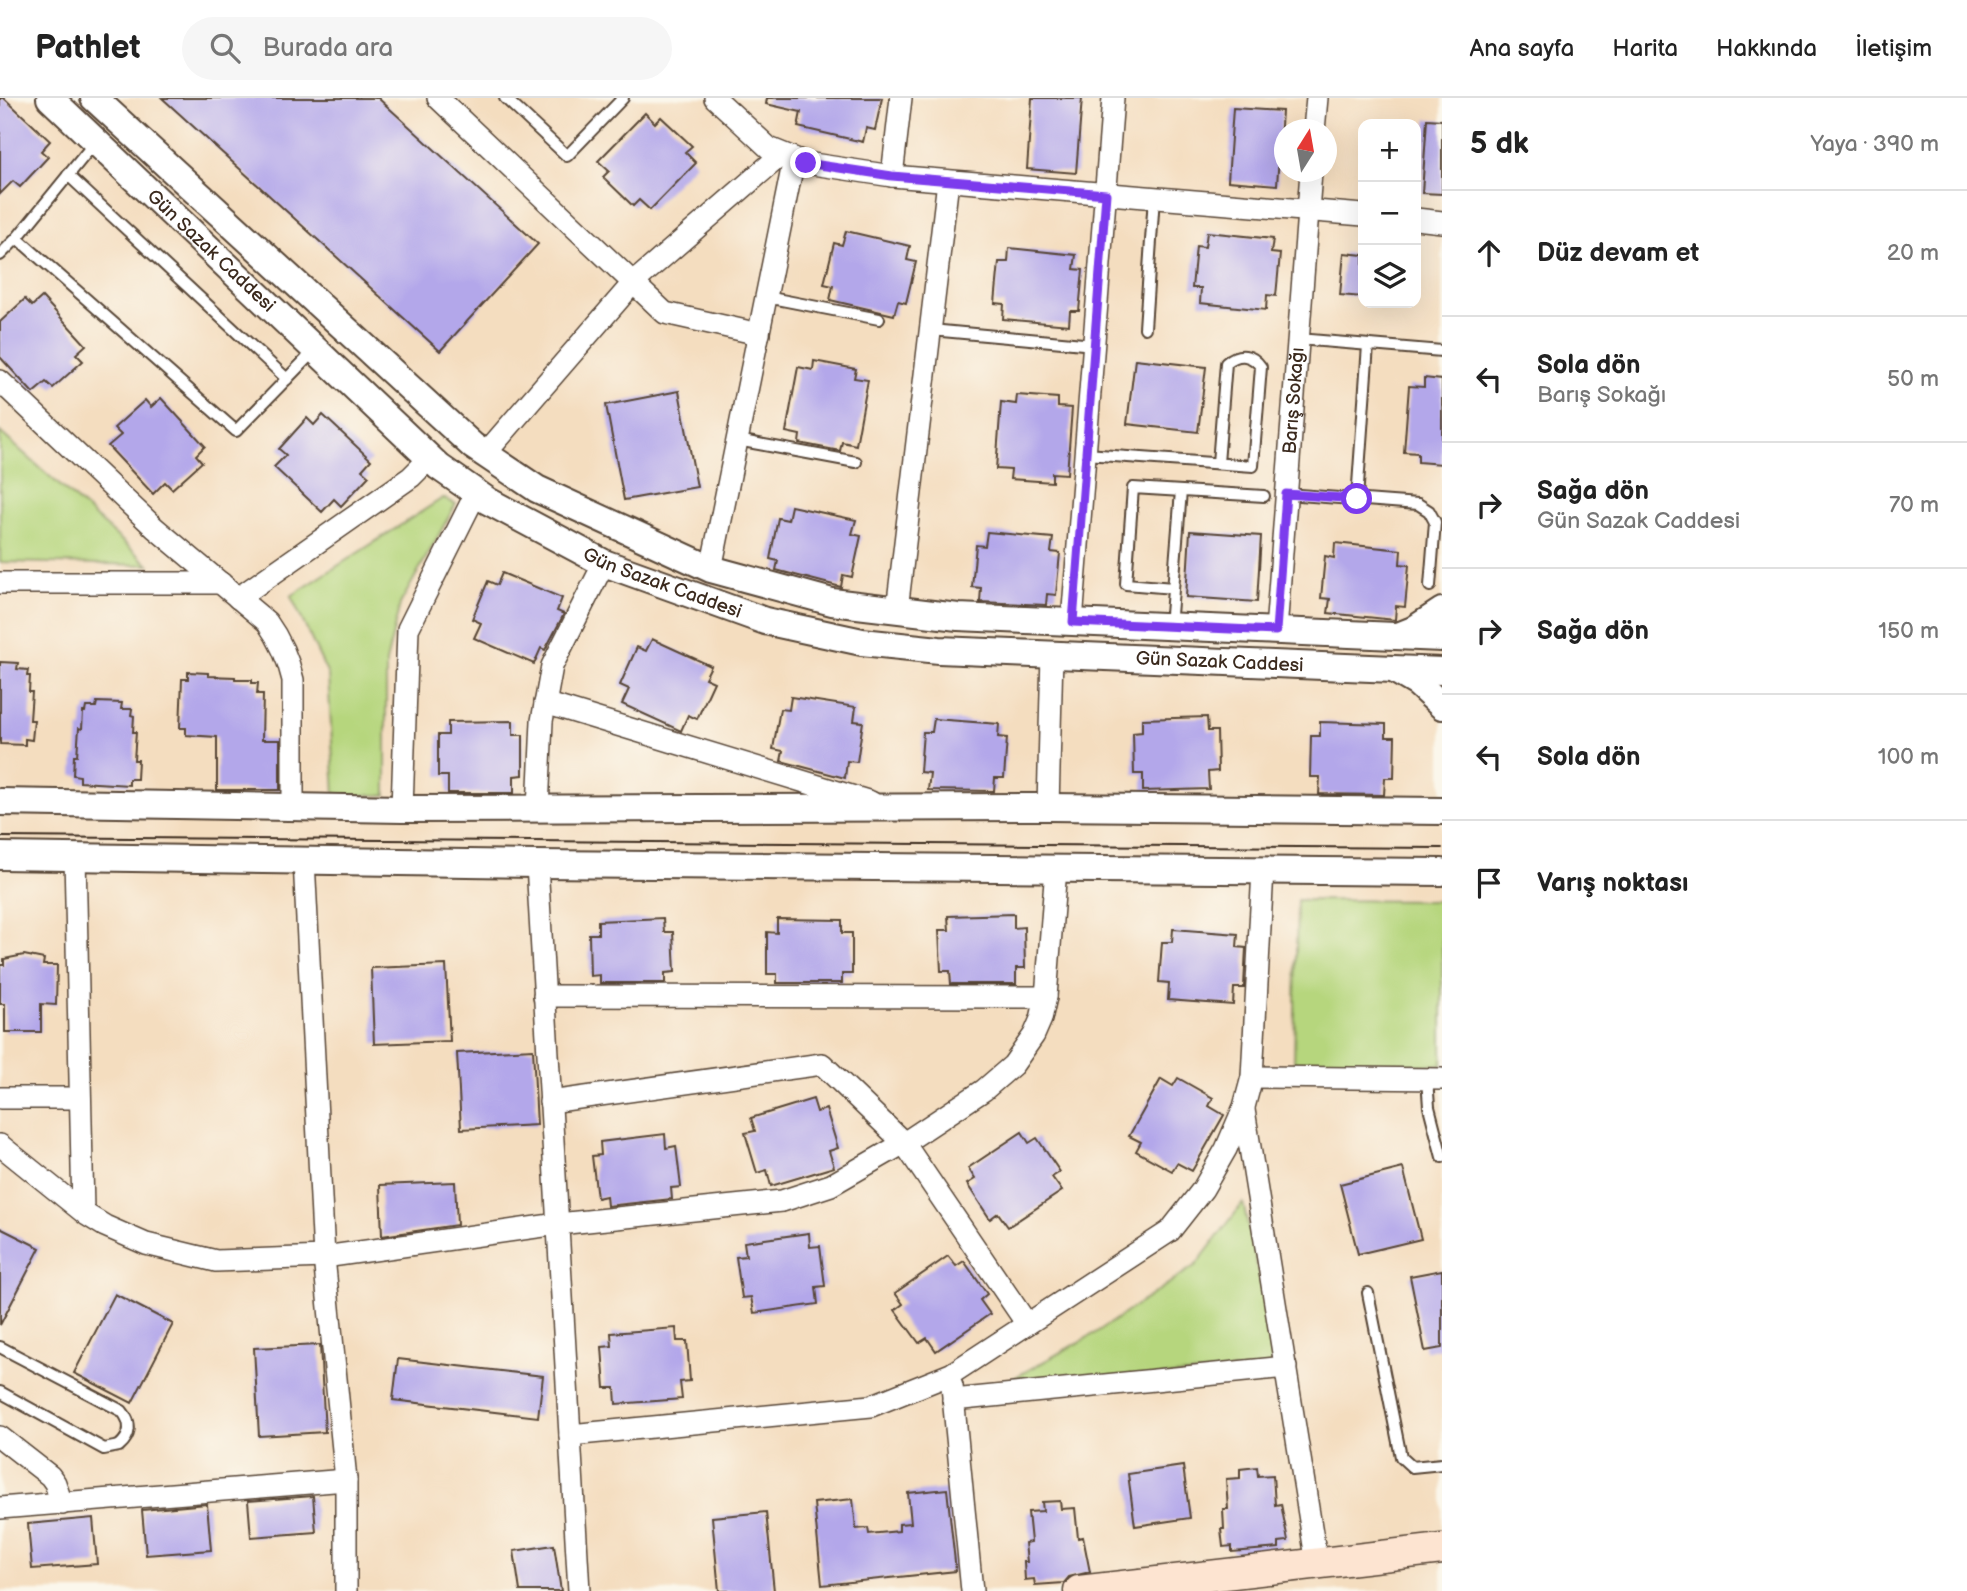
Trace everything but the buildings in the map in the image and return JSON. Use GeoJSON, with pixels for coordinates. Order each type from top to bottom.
{"type":"FeatureCollection","features":[{"type":"Feature","properties":{"kind":"main road"},"geometry":{"type":"LineString","coordinates":[[1079,1591],[1442,1549]]}},
{"type":"Feature","properties":{"kind":"street","name":"Gün Sazak Caddesi"},"geometry":{"type":"LineString","coordinates":[[50,98],[430,458],[475,493],[524,523],[604,563],[765,621],[814,633],[901,647],[1442,671]]}},
{"type":"Feature","properties":{"kind":"street","name":"Gün Sazak Caddesi"},"geometry":{"type":"LineString","coordinates":[[94,98],[472,446],[537,489],[711,569],[832,602],[958,617],[1442,638]]}},
{"type":"Feature","properties":{"kind":"street"},"geometry":{"type":"LineString","coordinates":[[438,98],[665,313],[759,334]]}},
{"type":"Feature","properties":{"kind":"street"},"geometry":{"type":"LineString","coordinates":[[715,98],[758,139],[788,157],[892,176],[1358,215]]}},
{"type":"Feature","properties":{"kind":"street"},"geometry":{"type":"LineString","coordinates":[[892,176],[901,98]]}},
{"type":"Feature","properties":{"kind":"street"},"geometry":{"type":"LineString","coordinates":[[1073,622],[1113,98]]}},
{"type":"Feature","properties":{"kind":"street"},"geometry":{"type":"LineString","coordinates":[[1315,119],[1317,98]]}},
{"type":"Feature","properties":{"kind":"street"},"geometry":{"type":"LineString","coordinates":[[485,454],[633,283],[788,157]]}},
{"type":"Feature","properties":{"kind":"street"},"geometry":{"type":"LineString","coordinates":[[711,569],[766,297],[788,157]]}},
{"type":"Feature","properties":{"kind":"street"},"geometry":{"type":"LineString","coordinates":[[897,610],[948,181]]}},
{"type":"Feature","properties":{"kind":"street","name":"Barış Sokağı"},"geometry":{"type":"LineString","coordinates":[[1276,631],[1310,182]]}},
{"type":"Feature","properties":{"kind":"street"},"geometry":{"type":"LineString","coordinates":[[1421,220],[1442,222]]}},
{"type":"Feature","properties":{"kind":"street"},"geometry":{"type":"LineString","coordinates":[[0,381],[155,528],[267,622],[284,650],[294,695],[293,807]]}},
{"type":"Feature","properties":{"kind":"street"},"geometry":{"type":"LineString","coordinates":[[238,598],[411,477],[430,458]]}},
{"type":"Feature","properties":{"kind":"street"},"geometry":{"type":"LineString","coordinates":[[402,809],[408,629],[475,493]]}},
{"type":"Feature","properties":{"kind":"street"},"geometry":{"type":"LineString","coordinates":[[538,809],[542,721],[551,666],[604,563]]}},
{"type":"Feature","properties":{"kind":"street"},"geometry":{"type":"LineString","coordinates":[[0,583],[221,583]]}},
{"type":"Feature","properties":{"kind":"street"},"geometry":{"type":"LineString","coordinates":[[1397,637],[1421,626],[1442,611]]}},
{"type":"Feature","properties":{"kind":"street"},"geometry":{"type":"LineString","coordinates":[[1048,807],[1052,654]]}},
{"type":"Feature","properties":{"kind":"street"},"geometry":{"type":"LineString","coordinates":[[1394,669],[1417,683],[1442,706]]}},
{"type":"Feature","properties":{"kind":"street"},"geometry":{"type":"LineString","coordinates":[[545,703],[888,808]]}},
{"type":"Feature","properties":{"kind":"street"},"geometry":{"type":"LineString","coordinates":[[0,802],[402,809],[1048,807],[1442,811]]}},
{"type":"Feature","properties":{"kind":"street"},"geometry":{"type":"LineString","coordinates":[[0,856],[1442,872]]}},
{"type":"Feature","properties":{"kind":"street"},"geometry":{"type":"LineString","coordinates":[[75,857],[83,1212]]}},
{"type":"Feature","properties":{"kind":"street"},"geometry":{"type":"LineString","coordinates":[[303,860],[324,1257],[346,1480],[346,1591]]}},
{"type":"Feature","properties":{"kind":"street"},"geometry":{"type":"LineString","coordinates":[[537,864],[579,1591]]}},
{"type":"Feature","properties":{"kind":"street"},"geometry":{"type":"LineString","coordinates":[[0,1145],[83,1212],[125,1236],[192,1257],[216,1261],[324,1257],[558,1224],[782,1201],[831,1185],[904,1143],[984,1090],[1013,1065],[1034,1035],[1046,997],[1056,868]]}},
{"type":"Feature","properties":{"kind":"street"},"geometry":{"type":"LineString","coordinates":[[570,1435],[871,1406],[951,1374],[1170,1231],[1219,1162],[1244,1107],[1252,1077],[1263,870]]}},
{"type":"Feature","properties":{"kind":"street"},"geometry":{"type":"LineString","coordinates":[[544,996],[1046,997]]}},
{"type":"Feature","properties":{"kind":"street"},"geometry":{"type":"LineString","coordinates":[[550,1102],[822,1064],[904,1143],[1027,1324]]}},
{"type":"Feature","properties":{"kind":"street"},"geometry":{"type":"LineString","coordinates":[[1252,1077],[1434,1079]]}},
{"type":"Feature","properties":{"kind":"street"},"geometry":{"type":"LineString","coordinates":[[0,1098],[80,1098]]}},
{"type":"Feature","properties":{"kind":"street"},"geometry":{"type":"LineString","coordinates":[[1244,1107],[1317,1564]]}},
{"type":"Feature","properties":{"kind":"street"},"geometry":{"type":"LineString","coordinates":[[953,1400],[1286,1367]]}},
{"type":"Feature","properties":{"kind":"street"},"geometry":{"type":"LineString","coordinates":[[951,1374],[972,1591]]}},
{"type":"Feature","properties":{"kind":"street"},"geometry":{"type":"LineString","coordinates":[[0,1437],[50,1476],[62,1504]]}},
{"type":"Feature","properties":{"kind":"street"},"geometry":{"type":"LineString","coordinates":[[0,1508],[346,1480]]}},
{"type":"Feature","properties":{"kind":"lane"},"geometry":{"type":"LineString","coordinates":[[505,98],[567,156],[623,98]]}},
{"type":"Feature","properties":{"kind":"lane"},"geometry":{"type":"LineString","coordinates":[[0,255],[96,141]]}},
{"type":"Feature","properties":{"kind":"lane"},"geometry":{"type":"LineString","coordinates":[[68,175],[287,379]]}},
{"type":"Feature","properties":{"kind":"lane"},"geometry":{"type":"LineString","coordinates":[[1145,328],[1154,197]]}},
{"type":"Feature","properties":{"kind":"lane"},"geometry":{"type":"LineString","coordinates":[[17,238],[236,431],[316,350]]}},
{"type":"Feature","properties":{"kind":"lane"},"geometry":{"type":"LineString","coordinates":[[766,297],[879,318]]}},
{"type":"Feature","properties":{"kind":"lane"},"geometry":{"type":"LineString","coordinates":[[931,330],[1094,345]]}},
{"type":"Feature","properties":{"kind":"lane"},"geometry":{"type":"LineString","coordinates":[[1298,339],[1442,351]]}},
{"type":"Feature","properties":{"kind":"lane"},"geometry":{"type":"LineString","coordinates":[[1357,499],[1368,345]]}},
{"type":"Feature","properties":{"kind":"lane"},"geometry":{"type":"LineString","coordinates":[[1086,454],[1253,466],[1261,367],[1251,357],[1237,356],[1226,363],[1218,463]]}},
{"type":"Feature","properties":{"kind":"lane"},"geometry":{"type":"LineString","coordinates":[[737,440],[856,462]]}},
{"type":"Feature","properties":{"kind":"lane"},"geometry":{"type":"LineString","coordinates":[[1173,587],[1126,584],[1133,488],[1264,496]]}},
{"type":"Feature","properties":{"kind":"lane"},"geometry":{"type":"LineString","coordinates":[[1170,627],[1181,491]]}},
{"type":"Feature","properties":{"kind":"lane"},"geometry":{"type":"LineString","coordinates":[[1286,494],[1418,504],[1429,511],[1436,522],[1430,586]]}},
{"type":"Feature","properties":{"kind":"lane"},"geometry":{"type":"LineString","coordinates":[[1434,1079],[1429,1107],[1442,1157]]}},
{"type":"Feature","properties":{"kind":"lane"},"geometry":{"type":"LineString","coordinates":[[1368,1293],[1401,1457],[1412,1466],[1442,1464]]}},
{"type":"Feature","properties":{"kind":"lane"},"geometry":{"type":"LineString","coordinates":[[0,1347],[122,1411],[129,1422],[128,1435],[119,1446],[104,1449],[0,1392]]}},
{"type":"Feature","properties":{"kind":"green space"},"geometry":{"type":"Polygon","coordinates":[[[0,432],[149,565],[0,562],[0,432]]]}},
{"type":"Feature","properties":{"kind":"green space"},"geometry":{"type":"Polygon","coordinates":[[[443,498],[456,504],[400,604],[386,662],[386,795],[335,795],[328,675],[291,596],[443,498]]]}},
{"type":"Feature","properties":{"kind":"green space"},"geometry":{"type":"Polygon","coordinates":[[[1297,900],[1442,901],[1442,1065],[1294,1065],[1297,900]]]}},
{"type":"Feature","properties":{"kind":"green space"},"geometry":{"type":"Polygon","coordinates":[[[1243,1203],[1279,1367],[1019,1387],[1014,1378],[1094,1334],[1196,1265],[1243,1203]]]}},
{"type":"Feature","properties":{"kind":"tram line"},"geometry":{"type":"LineString","coordinates":[[0,837],[1442,848]]}},
{"type":"Feature","properties":{"kind":"route"},"geometry":{"type":"LineString","coordinates":[[806,163],[892,176],[1106,194],[1073,622],[1276,631],[1286,494],[1357,499]]}}]}
